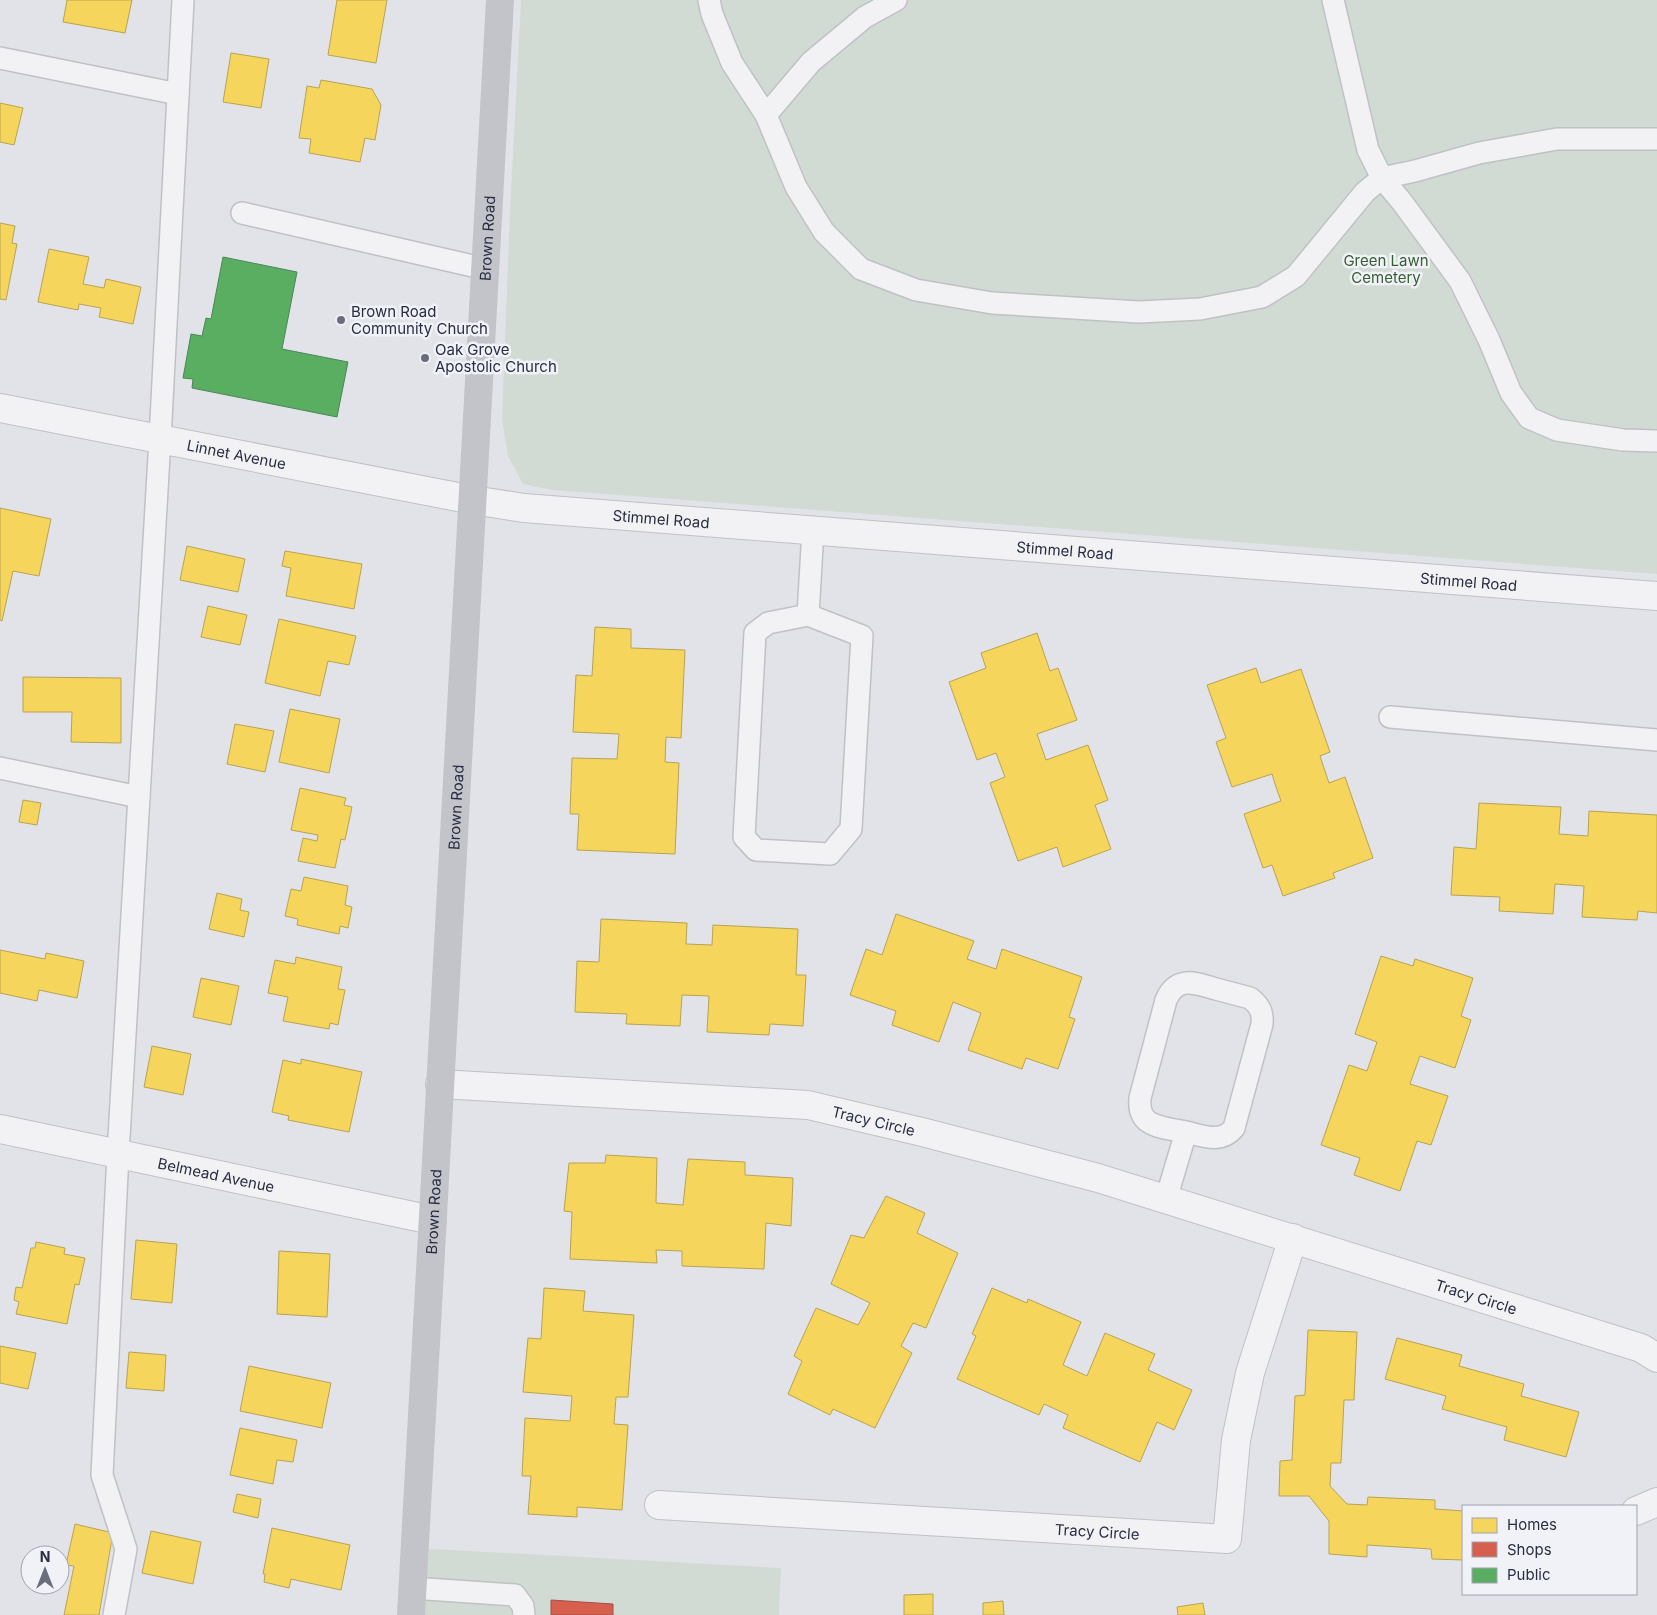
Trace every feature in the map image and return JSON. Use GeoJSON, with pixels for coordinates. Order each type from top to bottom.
{"type":"FeatureCollection","features":[{"type":"Feature","properties":{"kind":"main road","name":"Brown Road"},"geometry":{"type":"LineString","coordinates":[[411,1615],[500,0]]}},
{"type":"Feature","properties":{"kind":"street","name":"Linnet Avenue"},"geometry":{"type":"LineString","coordinates":[[0,408],[473,500]]}},
{"type":"Feature","properties":{"kind":"street","name":"Stimmel Road"},"geometry":{"type":"LineString","coordinates":[[473,500],[524,508],[1657,596]]}},
{"type":"Feature","properties":{"kind":"street","name":"Tracy Circle"},"geometry":{"type":"LineString","coordinates":[[440,1084],[808,1105],[922,1132],[1098,1178],[1641,1348],[1657,1358]]}},
{"type":"Feature","properties":{"kind":"street","name":"Belmead Avenue"},"geometry":{"type":"LineString","coordinates":[[0,1129],[432,1220]]}},
{"type":"Feature","properties":{"kind":"street","name":"Tracy Circle"},"geometry":{"type":"LineString","coordinates":[[659,1505],[1227,1539],[1236,1440],[1250,1373],[1293,1238]]}},
{"type":"Feature","properties":{"kind":"street"},"geometry":{"type":"LineString","coordinates":[[1637,1511],[1657,1502]]}},
{"type":"Feature","properties":{"kind":"lane"},"geometry":{"type":"LineString","coordinates":[[114,1615],[126,1549],[102,1475],[118,1154],[160,439],[183,0]]}},
{"type":"Feature","properties":{"kind":"lane"},"geometry":{"type":"LineString","coordinates":[[709,0],[712,14],[732,63],[766,115],[796,187],[824,232],[861,269],[916,290],[992,303],[1140,312],[1200,309],[1262,297],[1296,276],[1365,192],[1382,178],[1480,153],[1557,139],[1657,139]]}},
{"type":"Feature","properties":{"kind":"lane"},"geometry":{"type":"LineString","coordinates":[[766,115],[810,62],[865,17],[896,0]]}},
{"type":"Feature","properties":{"kind":"lane"},"geometry":{"type":"LineString","coordinates":[[1333,0],[1368,150],[1382,178],[1460,281],[1489,340],[1511,393],[1529,418],[1557,430],[1623,440],[1657,441]]}},
{"type":"Feature","properties":{"kind":"lane"},"geometry":{"type":"LineString","coordinates":[[0,58],[178,94]]}},
{"type":"Feature","properties":{"kind":"lane"},"geometry":{"type":"LineString","coordinates":[[242,213],[486,269]]}},
{"type":"Feature","properties":{"kind":"lane"},"geometry":{"type":"LineString","coordinates":[[808,615],[813,530]]}},
{"type":"Feature","properties":{"kind":"lane"},"geometry":{"type":"LineString","coordinates":[[808,615],[862,636],[851,829],[830,854],[756,850],[744,837],[755,633],[768,623],[808,615]]}},
{"type":"Feature","properties":{"kind":"lane"},"geometry":{"type":"LineString","coordinates":[[1390,717],[1657,740]]}},
{"type":"Feature","properties":{"kind":"lane"},"geometry":{"type":"LineString","coordinates":[[0,768],[139,797]]}},
{"type":"Feature","properties":{"kind":"lane"},"geometry":{"type":"LineString","coordinates":[[1191,982],[1250,998],[1258,1004],[1263,1014],[1234,1128],[1222,1138],[1186,1132],[1152,1124],[1143,1118],[1139,1109],[1140,1098],[1166,1000],[1170,992],[1179,984],[1191,982]]}},
{"type":"Feature","properties":{"kind":"lane"},"geometry":{"type":"LineString","coordinates":[[1166,1199],[1186,1132]]}},
{"type":"Feature","properties":{"kind":"lane"},"geometry":{"type":"LineString","coordinates":[[412,1588],[515,1595],[523,1606],[524,1615]]}},
{"type":"Feature","properties":{"kind":"green space","name":"Green Lawn Cemetery"},"geometry":{"type":"Polygon","coordinates":[[[521,0],[1657,0],[1657,574],[553,490],[523,484],[508,456],[502,419],[521,0]]]}},
{"type":"Feature","properties":{"kind":"green space"},"geometry":{"type":"Polygon","coordinates":[[[414,1548],[781,1568],[779,1615],[412,1615],[414,1548]]]}},
{"type":"Feature","properties":{"kind":"building: Homes"},"geometry":{"type":"Polygon","coordinates":[[[67,0],[132,0],[125,33],[63,22],[67,0]]]}},
{"type":"Feature","properties":{"kind":"building: Homes"},"geometry":{"type":"Polygon","coordinates":[[[337,0],[387,0],[376,63],[328,55],[337,0]]]}},
{"type":"Feature","properties":{"kind":"building: Homes"},"geometry":{"type":"Polygon","coordinates":[[[231,53],[269,59],[261,108],[223,102],[231,53]]]}},
{"type":"Feature","properties":{"kind":"building: Homes"},"geometry":{"type":"Polygon","coordinates":[[[321,80],[372,89],[381,105],[375,140],[365,138],[360,162],[309,153],[311,139],[299,138],[307,86],[319,88],[321,80]]]}},
{"type":"Feature","properties":{"kind":"building: Homes"},"geometry":{"type":"Polygon","coordinates":[[[0,103],[23,108],[14,145],[0,142],[0,103]]]}},
{"type":"Feature","properties":{"kind":"building: Homes"},"geometry":{"type":"Polygon","coordinates":[[[0,223],[15,226],[12,243],[17,244],[6,300],[0,299],[0,223]]]}},
{"type":"Feature","properties":{"kind":"building: Homes"},"geometry":{"type":"Polygon","coordinates":[[[49,249],[89,257],[83,284],[104,288],[106,279],[141,287],[133,324],[99,317],[101,308],[79,304],[78,310],[38,302],[49,249]]]}},
{"type":"Feature","properties":{"kind":"building: Homes"},"geometry":{"type":"Polygon","coordinates":[[[0,508],[51,519],[39,576],[13,571],[2,621],[0,620],[0,508]]]}},
{"type":"Feature","properties":{"kind":"building: Homes"},"geometry":{"type":"Polygon","coordinates":[[[187,546],[245,559],[238,592],[180,580],[187,546]]]}},
{"type":"Feature","properties":{"kind":"building: Homes"},"geometry":{"type":"Polygon","coordinates":[[[285,551],[362,564],[354,609],[286,596],[291,568],[282,566],[285,551]]]}},
{"type":"Feature","properties":{"kind":"building: Homes"},"geometry":{"type":"Polygon","coordinates":[[[208,606],[247,615],[240,645],[201,637],[208,606]]]}},
{"type":"Feature","properties":{"kind":"building: Homes"},"geometry":{"type":"Polygon","coordinates":[[[279,619],[356,636],[349,665],[328,661],[320,696],[265,683],[279,619]]]}},
{"type":"Feature","properties":{"kind":"building: Homes"},"geometry":{"type":"Polygon","coordinates":[[[595,627],[631,629],[631,648],[685,650],[681,738],[666,737],[665,762],[679,763],[675,854],[577,850],[579,814],[570,814],[572,758],[617,759],[619,734],[573,732],[576,675],[592,676],[595,627]]]}},
{"type":"Feature","properties":{"kind":"building: Homes"},"geometry":{"type":"Polygon","coordinates":[[[1037,633],[1050,671],[1058,668],[1077,720],[1037,734],[1046,760],[1088,745],[1108,800],[1095,805],[1111,849],[1063,867],[1057,847],[1018,861],[990,783],[1005,777],[996,753],[977,760],[949,682],[986,668],[981,653],[1037,633]]]}},
{"type":"Feature","properties":{"kind":"building: Homes"},"geometry":{"type":"Polygon","coordinates":[[[1256,668],[1261,683],[1301,669],[1330,752],[1320,756],[1329,783],[1345,777],[1373,858],[1333,873],[1335,878],[1283,896],[1272,865],[1263,868],[1244,814],[1281,801],[1272,774],[1232,787],[1216,742],[1226,738],[1207,685],[1256,668]]]}},
{"type":"Feature","properties":{"kind":"building: Homes"},"geometry":{"type":"Polygon","coordinates":[[[23,677],[121,678],[121,743],[71,742],[72,712],[23,712],[23,677]]]}},
{"type":"Feature","properties":{"kind":"building: Homes"},"geometry":{"type":"Polygon","coordinates":[[[290,709],[340,719],[329,773],[279,762],[290,709]]]}},
{"type":"Feature","properties":{"kind":"building: Homes"},"geometry":{"type":"Polygon","coordinates":[[[235,724],[274,731],[265,772],[227,764],[235,724]]]}},
{"type":"Feature","properties":{"kind":"building: Homes"},"geometry":{"type":"Polygon","coordinates":[[[300,788],[346,798],[344,805],[352,807],[345,840],[341,839],[335,868],[298,861],[303,838],[317,841],[318,835],[291,830],[300,788]]]}},
{"type":"Feature","properties":{"kind":"building: Homes"},"geometry":{"type":"Polygon","coordinates":[[[23,800],[41,803],[37,825],[19,822],[23,800]]]}},
{"type":"Feature","properties":{"kind":"building: Homes"},"geometry":{"type":"Polygon","coordinates":[[[1479,803],[1561,807],[1559,834],[1588,836],[1589,811],[1657,815],[1657,913],[1638,911],[1637,920],[1582,917],[1584,886],[1555,884],[1553,914],[1499,911],[1500,897],[1451,895],[1454,847],[1476,849],[1479,803]]]}},
{"type":"Feature","properties":{"kind":"building: Homes"},"geometry":{"type":"Polygon","coordinates":[[[304,877],[348,886],[345,905],[352,907],[348,928],[340,926],[339,934],[297,925],[298,919],[285,916],[291,889],[301,891],[304,877]]]}},
{"type":"Feature","properties":{"kind":"building: Homes"},"geometry":{"type":"Polygon","coordinates":[[[217,893],[242,899],[240,910],[249,912],[244,937],[209,929],[217,893]]]}},
{"type":"Feature","properties":{"kind":"building: Homes"},"geometry":{"type":"Polygon","coordinates":[[[896,914],[974,941],[967,959],[996,969],[1002,949],[1082,977],[1069,1017],[1075,1019],[1058,1069],[1026,1058],[1022,1069],[968,1050],[981,1013],[953,1002],[939,1042],[892,1025],[896,1011],[850,995],[866,949],[882,955],[896,914]]]}},
{"type":"Feature","properties":{"kind":"building: Homes"},"geometry":{"type":"Polygon","coordinates":[[[601,919],[687,923],[686,944],[712,945],[713,925],[798,929],[796,975],[806,975],[803,1026],[770,1024],[769,1035],[707,1032],[709,996],[682,995],[680,1026],[626,1024],[627,1014],[575,1012],[577,961],[599,962],[601,919]]]}},
{"type":"Feature","properties":{"kind":"building: Homes"},"geometry":{"type":"Polygon","coordinates":[[[0,950],[45,959],[46,953],[84,961],[77,998],[39,990],[37,1001],[0,993],[0,950]]]}},
{"type":"Feature","properties":{"kind":"building: Homes"},"geometry":{"type":"Polygon","coordinates":[[[1381,956],[1413,966],[1415,959],[1473,978],[1461,1016],[1471,1020],[1455,1068],[1420,1056],[1412,1078],[1410,1084],[1448,1096],[1431,1145],[1417,1141],[1400,1191],[1354,1175],[1360,1158],[1321,1145],[1349,1065],[1367,1071],[1377,1042],[1355,1034],[1381,956]]]}},
{"type":"Feature","properties":{"kind":"building: Homes"},"geometry":{"type":"Polygon","coordinates":[[[296,957],[342,967],[338,989],[345,990],[338,1025],[330,1023],[329,1029],[283,1021],[288,997],[268,993],[275,960],[295,964],[296,957]]]}},
{"type":"Feature","properties":{"kind":"building: Homes"},"geometry":{"type":"Polygon","coordinates":[[[201,978],[239,986],[231,1025],[193,1017],[201,978]]]}},
{"type":"Feature","properties":{"kind":"building: Homes"},"geometry":{"type":"Polygon","coordinates":[[[152,1046],[191,1054],[183,1095],[144,1087],[152,1046]]]}},
{"type":"Feature","properties":{"kind":"building: Homes"},"geometry":{"type":"Polygon","coordinates":[[[301,1059],[362,1072],[349,1132],[288,1120],[289,1116],[272,1112],[283,1060],[301,1064],[301,1059]]]}},
{"type":"Feature","properties":{"kind":"building: Homes"},"geometry":{"type":"Polygon","coordinates":[[[606,1155],[657,1158],[656,1203],[683,1205],[688,1159],[745,1162],[745,1175],[793,1178],[791,1226],[766,1223],[764,1269],[682,1266],[682,1251],[656,1250],[657,1263],[570,1259],[572,1212],[564,1211],[569,1163],[605,1163],[606,1155]]]}},
{"type":"Feature","properties":{"kind":"building: Homes"},"geometry":{"type":"Polygon","coordinates":[[[886,1196],[925,1213],[917,1233],[958,1253],[926,1328],[913,1323],[901,1346],[912,1353],[875,1428],[833,1409],[830,1415],[788,1394],[802,1361],[794,1356],[816,1308],[858,1325],[870,1303],[831,1284],[851,1235],[864,1238],[886,1196]]]}},
{"type":"Feature","properties":{"kind":"building: Homes"},"geometry":{"type":"Polygon","coordinates":[[[136,1240],[177,1244],[172,1303],[131,1299],[136,1240]]]}},
{"type":"Feature","properties":{"kind":"building: Homes"},"geometry":{"type":"Polygon","coordinates":[[[36,1242],[65,1248],[64,1254],[85,1258],[79,1285],[75,1284],[67,1324],[16,1314],[19,1302],[14,1300],[16,1287],[22,1288],[31,1248],[35,1248],[36,1242]]]}},
{"type":"Feature","properties":{"kind":"building: Homes"},"geometry":{"type":"Polygon","coordinates":[[[279,1251],[330,1254],[327,1317],[277,1314],[279,1251]]]}},
{"type":"Feature","properties":{"kind":"building: Homes"},"geometry":{"type":"Polygon","coordinates":[[[544,1288],[585,1291],[583,1311],[634,1315],[628,1397],[616,1397],[614,1424],[628,1425],[622,1510],[577,1507],[577,1517],[528,1514],[531,1476],[522,1476],[525,1418],[570,1421],[572,1396],[523,1392],[528,1338],[541,1339],[544,1288]]]}},
{"type":"Feature","properties":{"kind":"building: Homes"},"geometry":{"type":"Polygon","coordinates":[[[992,1288],[1027,1303],[1028,1299],[1081,1322],[1063,1365],[1087,1376],[1105,1333],[1155,1354],[1148,1370],[1192,1390],[1174,1430],[1157,1422],[1140,1462],[1063,1428],[1068,1415],[1044,1404],[1039,1415],[957,1379],[976,1336],[972,1334],[992,1288]]]}},
{"type":"Feature","properties":{"kind":"building: Homes"},"geometry":{"type":"Polygon","coordinates":[[[1308,1330],[1357,1332],[1354,1400],[1344,1400],[1341,1463],[1331,1463],[1330,1486],[1347,1504],[1367,1505],[1368,1497],[1435,1500],[1435,1509],[1462,1511],[1462,1560],[1432,1559],[1431,1549],[1367,1545],[1367,1557],[1329,1554],[1329,1521],[1309,1496],[1279,1496],[1280,1461],[1292,1460],[1295,1396],[1305,1395],[1308,1330]]]}},
{"type":"Feature","properties":{"kind":"building: Homes"},"geometry":{"type":"Polygon","coordinates":[[[1397,1338],[1462,1355],[1459,1366],[1524,1384],[1521,1396],[1579,1412],[1566,1457],[1504,1440],[1507,1427],[1442,1409],[1446,1396],[1385,1379],[1397,1338]]]}},
{"type":"Feature","properties":{"kind":"building: Homes"},"geometry":{"type":"Polygon","coordinates":[[[0,1346],[36,1353],[28,1389],[0,1383],[0,1346]]]}},
{"type":"Feature","properties":{"kind":"building: Homes"},"geometry":{"type":"Polygon","coordinates":[[[129,1352],[166,1355],[164,1391],[126,1388],[129,1352]]]}},
{"type":"Feature","properties":{"kind":"building: Homes"},"geometry":{"type":"Polygon","coordinates":[[[249,1366],[331,1383],[322,1428],[240,1411],[249,1366]]]}},
{"type":"Feature","properties":{"kind":"building: Homes"},"geometry":{"type":"Polygon","coordinates":[[[240,1428],[297,1440],[293,1462],[277,1460],[273,1484],[230,1475],[240,1428]]]}},
{"type":"Feature","properties":{"kind":"building: Homes"},"geometry":{"type":"Polygon","coordinates":[[[237,1494],[261,1499],[258,1518],[233,1512],[237,1494]]]}},
{"type":"Feature","properties":{"kind":"building: Homes"},"geometry":{"type":"Polygon","coordinates":[[[75,1524],[113,1533],[99,1615],[64,1615],[68,1595],[70,1595],[74,1566],[70,1566],[70,1547],[75,1524]]]}},
{"type":"Feature","properties":{"kind":"building: Homes"},"geometry":{"type":"Polygon","coordinates":[[[272,1528],[350,1545],[341,1590],[291,1579],[289,1588],[264,1582],[265,1574],[263,1574],[272,1528]]]}},
{"type":"Feature","properties":{"kind":"building: Homes"},"geometry":{"type":"Polygon","coordinates":[[[151,1531],[201,1542],[193,1584],[142,1573],[151,1531]]]}},
{"type":"Feature","properties":{"kind":"building: Homes"},"geometry":{"type":"Polygon","coordinates":[[[933,1594],[933,1615],[904,1615],[904,1595],[933,1594]]]}},
{"type":"Feature","properties":{"kind":"building: Homes"},"geometry":{"type":"Polygon","coordinates":[[[1003,1601],[1004,1615],[983,1615],[983,1603],[1003,1601]]]}},
{"type":"Feature","properties":{"kind":"building: Homes"},"geometry":{"type":"Polygon","coordinates":[[[1203,1603],[1205,1615],[1178,1615],[1177,1607],[1203,1603]]]}},
{"type":"Feature","properties":{"kind":"building: Shops"},"geometry":{"type":"Polygon","coordinates":[[[551,1600],[613,1604],[613,1615],[551,1615],[551,1600]]]}},
{"type":"Feature","properties":{"kind":"building: Public","name":"Brown Road Community Church"},"geometry":{"type":"Polygon","coordinates":[[[223,257],[297,272],[282,349],[348,362],[337,417],[192,388],[193,379],[183,378],[191,334],[202,336],[206,318],[211,319],[223,257]]]}},
{"type":"Feature","properties":{"kind":"place","name":"Brown Road Community Church"},"geometry":{"type":"Point","coordinates":[341,320]}},
{"type":"Feature","properties":{"kind":"place","name":"Oak Grove Apostolic Church"},"geometry":{"type":"Point","coordinates":[425,358]}}]}
